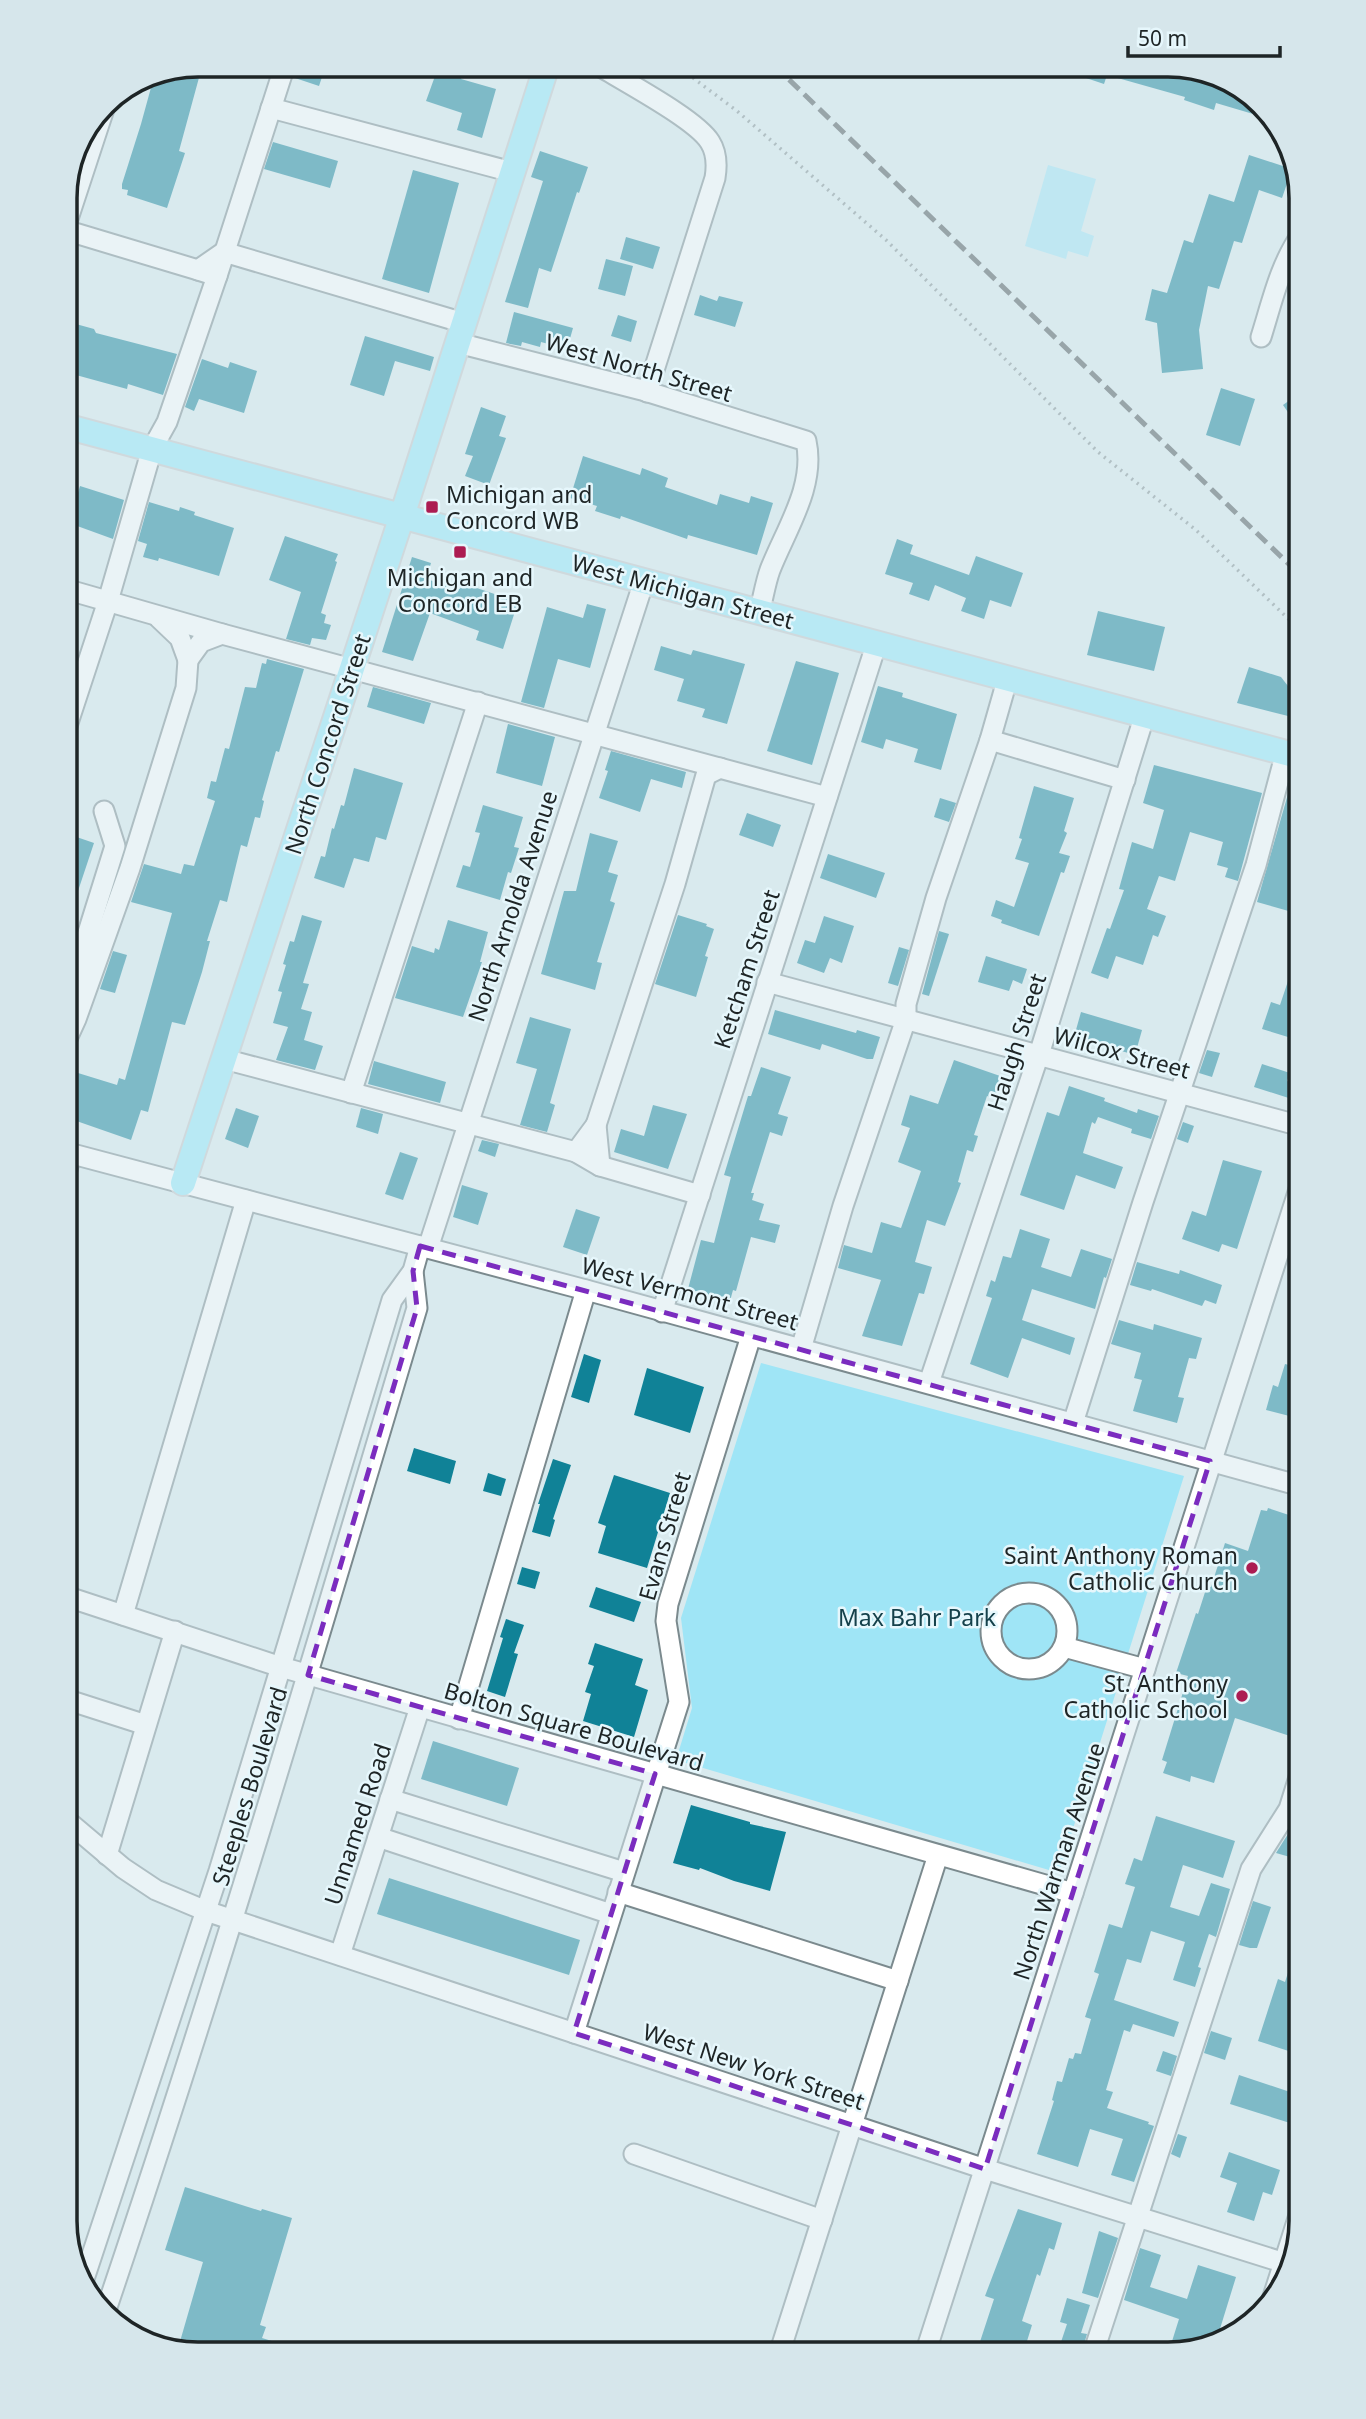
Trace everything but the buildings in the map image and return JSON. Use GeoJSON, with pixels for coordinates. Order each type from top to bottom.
{"type":"FeatureCollection","features":[{"type":"Feature","properties":{"kind":"main road","name":"North Concord Street"},"geometry":{"type":"LineString","coordinates":[[183,1183],[543,77]]}},
{"type":"Feature","properties":{"kind":"main road","name":"West Michigan Street"},"geometry":{"type":"LineString","coordinates":[[77,429],[1289,754]]}},
{"type":"Feature","properties":{"kind":"street"},"geometry":{"type":"LineString","coordinates":[[77,695],[108,601],[152,449],[167,422],[281,77]]}},
{"type":"Feature","properties":{"kind":"street"},"geometry":{"type":"LineString","coordinates":[[617,77],[694,125],[711,144],[717,164],[715,178],[647,392]]}},
{"type":"Feature","properties":{"kind":"street"},"geometry":{"type":"LineString","coordinates":[[271,108],[512,172]]}},
{"type":"Feature","properties":{"kind":"street"},"geometry":{"type":"LineString","coordinates":[[78,186],[95,135]]}},
{"type":"Feature","properties":{"kind":"street"},"geometry":{"type":"LineString","coordinates":[[77,224],[217,276]]}},
{"type":"Feature","properties":{"kind":"street"},"geometry":{"type":"LineString","coordinates":[[198,270],[224,252]]}},
{"type":"Feature","properties":{"kind":"street","name":"West North Street"},"geometry":{"type":"LineString","coordinates":[[224,252],[461,333],[806,441],[810,458],[806,485],[769,574],[759,613]]}},
{"type":"Feature","properties":{"kind":"street"},"geometry":{"type":"LineString","coordinates":[[1261,337],[1289,254]]}},
{"type":"Feature","properties":{"kind":"street","name":"North Arnolda Avenue"},"geometry":{"type":"LineString","coordinates":[[424,1247],[468,1124],[644,581]]}},
{"type":"Feature","properties":{"kind":"street"},"geometry":{"type":"LineString","coordinates":[[77,592],[827,797]]}},
{"type":"Feature","properties":{"kind":"street"},"geometry":{"type":"LineString","coordinates":[[77,1016],[130,869],[186,688],[188,660],[180,638],[156,615]]}},
{"type":"Feature","properties":{"kind":"street"},"geometry":{"type":"LineString","coordinates":[[188,660],[201,642],[222,634]]}},
{"type":"Feature","properties":{"kind":"street","name":"Ketcham Street"},"geometry":{"type":"LineString","coordinates":[[662,1312],[877,642]]}},
{"type":"Feature","properties":{"kind":"street"},"geometry":{"type":"LineString","coordinates":[[801,1349],[843,1206],[906,1019],[906,1004],[936,898],[990,740],[1008,677]]}},
{"type":"Feature","properties":{"kind":"street"},"geometry":{"type":"LineString","coordinates":[[351,1093],[478,702]]}},
{"type":"Feature","properties":{"kind":"street","name":"Haugh Street"},"geometry":{"type":"LineString","coordinates":[[929,1383],[1039,1055],[1145,714]]}},
{"type":"Feature","properties":{"kind":"street"},"geometry":{"type":"LineString","coordinates":[[990,740],[1125,780]]}},
{"type":"Feature","properties":{"kind":"street"},"geometry":{"type":"LineString","coordinates":[[576,1152],[596,1125],[675,884],[706,775],[720,768]]}},
{"type":"Feature","properties":{"kind":"street"},"geometry":{"type":"LineString","coordinates":[[1073,1423],[1143,1202],[1289,769]]}},
{"type":"Feature","properties":{"kind":"street"},"geometry":{"type":"LineString","coordinates":[[77,968],[115,846],[104,811]]}},
{"type":"Feature","properties":{"kind":"street","name":"Wilcox Street"},"geometry":{"type":"LineString","coordinates":[[767,982],[1289,1123]]}},
{"type":"Feature","properties":{"kind":"street"},"geometry":{"type":"LineString","coordinates":[[223,1059],[576,1152],[600,1166],[700,1195]]}},
{"type":"Feature","properties":{"kind":"street"},"geometry":{"type":"LineString","coordinates":[[596,1125],[600,1166]]}},
{"type":"Feature","properties":{"kind":"street","name":"West Vermont Street"},"geometry":{"type":"LineString","coordinates":[[77,1155],[586,1290],[1289,1483]]}},
{"type":"Feature","properties":{"kind":"street"},"geometry":{"type":"LineString","coordinates":[[123,1615],[246,1200]]}},
{"type":"Feature","properties":{"kind":"street","name":"North Warman Avenue"},"geometry":{"type":"LineString","coordinates":[[929,2342],[1289,1220]]}},
{"type":"Feature","properties":{"kind":"street","name":"Steeples Boulevard"},"geometry":{"type":"LineString","coordinates":[[87,2270],[206,1911],[392,1300],[413,1271],[424,1247]]}},
{"type":"Feature","properties":{"kind":"street","name":"Steeples Boulevard"},"geometry":{"type":"LineString","coordinates":[[109,2303],[161,2150],[234,1920],[417,1308],[413,1271]]}},
{"type":"Feature","properties":{"kind":"street"},"geometry":{"type":"LineString","coordinates":[[459,1719],[586,1290]]}},
{"type":"Feature","properties":{"kind":"street","name":"Evans Street"},"geometry":{"type":"LineString","coordinates":[[574,2033],[679,1702],[666,1620],[668,1604],[751,1336]]}},
{"type":"Feature","properties":{"kind":"street","name":"Bolton Square Boulevard"},"geometry":{"type":"LineString","coordinates":[[77,1600],[308,1675],[1073,1894]]}},
{"type":"Feature","properties":{"kind":"street"},"geometry":{"type":"LineString","coordinates":[[107,1855],[175,1632]]}},
{"type":"Feature","properties":{"kind":"street"},"geometry":{"type":"LineString","coordinates":[[1064,1647],[1145,1669]]}},
{"type":"Feature","properties":{"kind":"street"},"geometry":{"type":"LineString","coordinates":[[77,1703],[146,1725]]}},
{"type":"Feature","properties":{"kind":"street","name":"Unnamed Road"},"geometry":{"type":"LineString","coordinates":[[340,1955],[420,1707]]}},
{"type":"Feature","properties":{"kind":"street"},"geometry":{"type":"LineString","coordinates":[[390,1799],[624,1872]]}},
{"type":"Feature","properties":{"kind":"street"},"geometry":{"type":"LineString","coordinates":[[1097,2342],[1251,1869],[1289,1810]]}},
{"type":"Feature","properties":{"kind":"street","name":"West New York Street"},"geometry":{"type":"LineString","coordinates":[[77,1829],[107,1855],[156,1890],[206,1911],[985,2169],[1281,2262]]}},
{"type":"Feature","properties":{"kind":"street"},"geometry":{"type":"LineString","coordinates":[[378,1837],[611,1914]]}},
{"type":"Feature","properties":{"kind":"street"},"geometry":{"type":"LineString","coordinates":[[783,2342],[938,1855]]}},
{"type":"Feature","properties":{"kind":"street"},"geometry":{"type":"LineString","coordinates":[[618,1892],[898,1981]]}},
{"type":"Feature","properties":{"kind":"street"},"geometry":{"type":"LineString","coordinates":[[635,2154],[822,2220]]}},
{"type":"Feature","properties":{"kind":"path"},"geometry":{"type":"LineString","coordinates":[[692,77],[737,111],[886,240],[1098,452],[1196,530],[1289,619]]}},
{"type":"Feature","properties":{"kind":"highlighted area"},"geometry":{"type":"Polygon","coordinates":[[[420,1246],[1210,1461],[985,2169],[574,2033],[655,1774],[308,1675],[417,1308],[413,1271],[420,1246]]]}},
{"type":"Feature","properties":{"kind":"green space"},"geometry":{"type":"Polygon","coordinates":[[[1048,165],[1096,179],[1081,231],[1094,236],[1088,257],[1068,251],[1066,259],[1025,246],[1048,165]]]}},
{"type":"Feature","properties":{"kind":"green space","name":"Max Bahr Park"},"geometry":{"type":"Polygon","coordinates":[[[761,1363],[1184,1476],[1059,1873],[676,1760],[692,1708],[681,1618],[761,1363]]]}},
{"type":"Feature","properties":{"kind":"railway"},"geometry":{"type":"LineString","coordinates":[[786,77],[1289,564]]}},
{"type":"Feature","properties":{"kind":"place","name":"Michigan and Concord WB"},"geometry":{"type":"Point","coordinates":[432,507]}},
{"type":"Feature","properties":{"kind":"place","name":"Michigan and Concord EB"},"geometry":{"type":"Point","coordinates":[460,552]}},
{"type":"Feature","properties":{"kind":"place","name":"Saint Anthony Roman Catholic Church"},"geometry":{"type":"Point","coordinates":[1252,1568]}},
{"type":"Feature","properties":{"kind":"place","name":"St. Anthony Catholic School"},"geometry":{"type":"Point","coordinates":[1242,1696]}}]}
